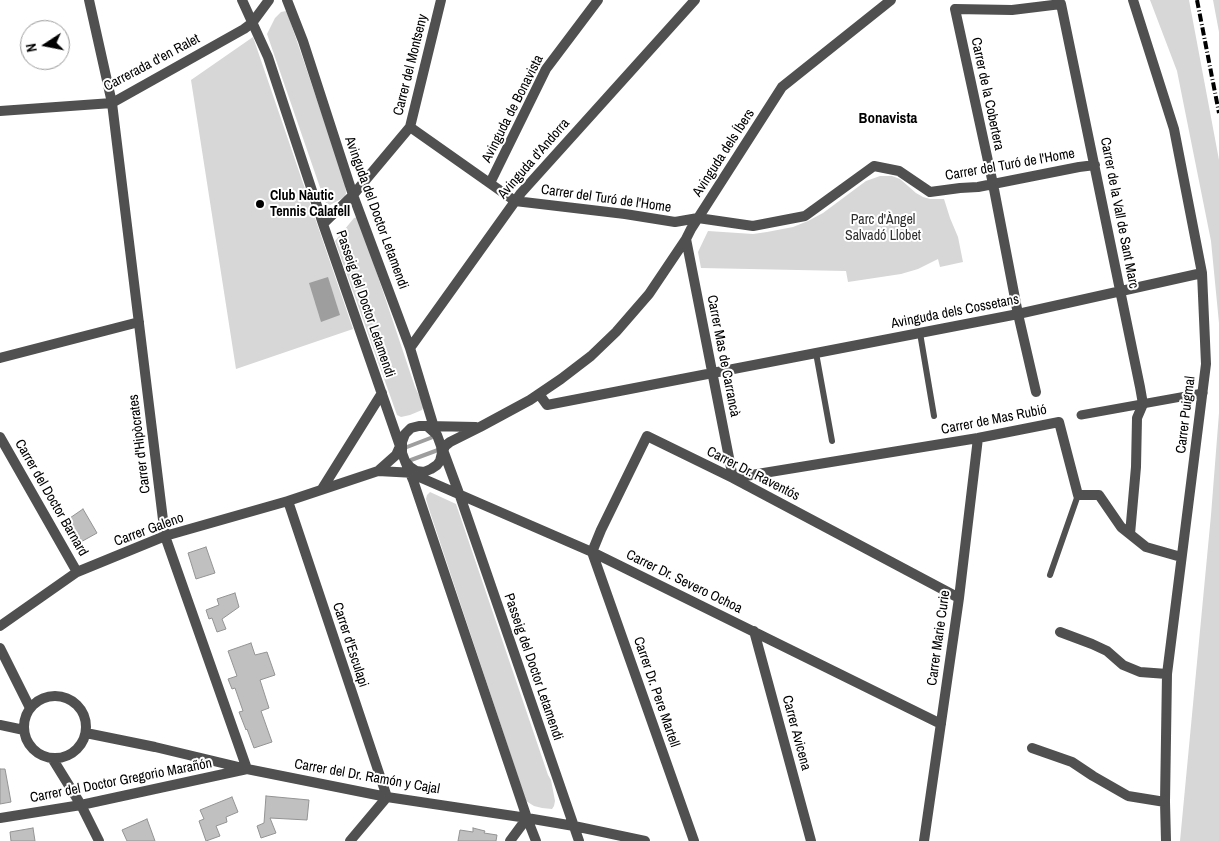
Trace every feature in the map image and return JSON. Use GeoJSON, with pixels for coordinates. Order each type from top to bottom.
{"type":"FeatureCollection","features":[{"type":"Feature","properties":{"kind":"street","name":"Carrer d'Hipòcrates"},"geometry":{"type":"LineString","coordinates":[[89,0],[112,103],[165,536],[247,769]]}},
{"type":"Feature","properties":{"kind":"street","name":"Passeig del Doctor Letamendi"},"geometry":{"type":"LineString","coordinates":[[242,0],[268,57],[323,224],[536,841]]}},
{"type":"Feature","properties":{"kind":"street","name":"Carrerada d'en Ralet"},"geometry":{"type":"LineString","coordinates":[[0,111],[112,103],[244,29],[252,23],[269,0]]}},
{"type":"Feature","properties":{"kind":"street","name":"Avinguda del Doctor Letamendi"},"geometry":{"type":"LineString","coordinates":[[287,0],[303,41],[353,195],[410,348],[433,429]]}},
{"type":"Feature","properties":{"kind":"street","name":"Carrer del Montseny"},"geometry":{"type":"LineString","coordinates":[[323,224],[353,195],[410,127],[441,0]]}},
{"type":"Feature","properties":{"kind":"street","name":"Avinguda de Bonavista"},"geometry":{"type":"LineString","coordinates":[[490,183],[546,68],[598,0]]}},
{"type":"Feature","properties":{"kind":"street","name":"Avinguda d'Andorra"},"geometry":{"type":"LineString","coordinates":[[410,348],[520,193],[694,0]]}},
{"type":"Feature","properties":{"kind":"street","name":"Avinguda dels Íbers"},"geometry":{"type":"LineString","coordinates":[[441,453],[450,442],[539,394],[590,356],[616,332],[649,294],[782,88],[891,0]]}},
{"type":"Feature","properties":{"kind":"street","name":"Carrer Puigmal"},"geometry":{"type":"LineString","coordinates":[[1133,0],[1174,129],[1202,273],[1206,364],[1167,674],[1166,841]]}},
{"type":"Feature","properties":{"kind":"street","name":"Carrer de la Vall de Sant Marc"},"geometry":{"type":"LineString","coordinates":[[955,9],[1061,4],[1143,404],[1137,418],[1136,467],[1130,534]]}},
{"type":"Feature","properties":{"kind":"street","name":"Carrer de la Cobertera"},"geometry":{"type":"LineString","coordinates":[[955,9],[1036,392]]}},
{"type":"Feature","properties":{"kind":"street","name":"Carrer del Turó de l'Home"},"geometry":{"type":"LineString","coordinates":[[410,127],[515,201],[675,222],[698,218],[754,226],[805,216],[874,166],[899,171],[930,192],[978,187],[1095,165]]}},
{"type":"Feature","properties":{"kind":"street","name":"Carrer Mas de Carrancà"},"geometry":{"type":"LineString","coordinates":[[686,238],[733,478]]}},
{"type":"Feature","properties":{"kind":"street","name":"Avinguda dels Cossetans"},"geometry":{"type":"LineString","coordinates":[[539,394],[547,405],[1018,314],[1202,273]]}},
{"type":"Feature","properties":{"kind":"street"},"geometry":{"type":"LineString","coordinates":[[0,358],[139,322]]}},
{"type":"Feature","properties":{"kind":"street"},"geometry":{"type":"LineString","coordinates":[[322,489],[382,393]]}},
{"type":"Feature","properties":{"kind":"street"},"geometry":{"type":"LineString","coordinates":[[1081,415],[1203,393]]}},
{"type":"Feature","properties":{"kind":"street","name":"Carrer de Mas Rubió"},"geometry":{"type":"LineString","coordinates":[[733,478],[978,438],[1059,422],[1078,495]]}},
{"type":"Feature","properties":{"kind":"street"},"geometry":{"type":"LineString","coordinates":[[419,426],[433,429],[441,453],[437,465],[424,472],[416,471],[410,467],[402,451],[405,434],[411,428],[419,426]]}},
{"type":"Feature","properties":{"kind":"street","name":"Avinguda dels Íbers"},"geometry":{"type":"LineString","coordinates":[[433,429],[480,427]]}},
{"type":"Feature","properties":{"kind":"street","name":"Carrer Dr. Raventós"},"geometry":{"type":"LineString","coordinates":[[592,552],[647,436],[733,478],[958,598]]}},
{"type":"Feature","properties":{"kind":"street","name":"Carrer del Doctor Barnard"},"geometry":{"type":"LineString","coordinates":[[0,437],[77,572]]}},
{"type":"Feature","properties":{"kind":"street","name":"Carrer Marie Curie"},"geometry":{"type":"LineString","coordinates":[[924,841],[978,438]]}},
{"type":"Feature","properties":{"kind":"street","name":"Carrer Galeno"},"geometry":{"type":"LineString","coordinates":[[378,471],[402,451]]}},
{"type":"Feature","properties":{"kind":"street","name":"Passeig del Doctor Letamendi"},"geometry":{"type":"LineString","coordinates":[[441,453],[460,496],[579,841]]}},
{"type":"Feature","properties":{"kind":"street","name":"Carrer Galeno"},"geometry":{"type":"LineString","coordinates":[[0,626],[77,572],[165,536],[288,501],[378,471],[424,472]]}},
{"type":"Feature","properties":{"kind":"street","name":"Carrer Dr. Severo Ochoa"},"geometry":{"type":"LineString","coordinates":[[410,473],[592,552],[941,724]]}},
{"type":"Feature","properties":{"kind":"street"},"geometry":{"type":"LineString","coordinates":[[1078,495],[1099,495],[1121,527],[1130,534],[1146,546],[1181,557]]}},
{"type":"Feature","properties":{"kind":"street","name":"Carrer d'Esculapi"},"geometry":{"type":"LineString","coordinates":[[288,501],[387,797]]}},
{"type":"Feature","properties":{"kind":"street","name":"Carrer Dr. Pere Martell"},"geometry":{"type":"LineString","coordinates":[[592,552],[694,841]]}},
{"type":"Feature","properties":{"kind":"street","name":"Carrer Avicena"},"geometry":{"type":"LineString","coordinates":[[754,631],[811,841]]}},
{"type":"Feature","properties":{"kind":"street"},"geometry":{"type":"LineString","coordinates":[[1060,632],[1107,651],[1123,665],[1140,672],[1167,674]]}},
{"type":"Feature","properties":{"kind":"street"},"geometry":{"type":"LineString","coordinates":[[0,648],[30,708]]}},
{"type":"Feature","properties":{"kind":"street"},"geometry":{"type":"LineString","coordinates":[[58,695],[69,698],[79,705],[87,725],[81,746],[63,758],[43,756],[34,750],[27,741],[24,730],[25,718],[30,708],[37,700],[47,696],[58,695]]}},
{"type":"Feature","properties":{"kind":"street"},"geometry":{"type":"LineString","coordinates":[[0,726],[24,730]]}},
{"type":"Feature","properties":{"kind":"street","name":"Carrer del Dr. Ramón y Cajal"},"geometry":{"type":"LineString","coordinates":[[86,733],[247,769],[387,797],[574,826],[645,841]]}},
{"type":"Feature","properties":{"kind":"street"},"geometry":{"type":"LineString","coordinates":[[1032,748],[1072,762],[1128,796],[1165,802]]}},
{"type":"Feature","properties":{"kind":"street"},"geometry":{"type":"LineString","coordinates":[[52,758],[81,805],[99,841]]}},
{"type":"Feature","properties":{"kind":"street","name":"Carrer del Doctor Gregorio Marañón"},"geometry":{"type":"LineString","coordinates":[[0,818],[81,805],[247,769]]}},
{"type":"Feature","properties":{"kind":"street"},"geometry":{"type":"LineString","coordinates":[[350,841],[387,797]]}},
{"type":"Feature","properties":{"kind":"street"},"geometry":{"type":"LineString","coordinates":[[510,841],[527,818]]}},
{"type":"Feature","properties":{"kind":"lane"},"geometry":{"type":"LineString","coordinates":[[920,333],[934,416]]}},
{"type":"Feature","properties":{"kind":"lane"},"geometry":{"type":"LineString","coordinates":[[816,353],[832,441]]}},
{"type":"Feature","properties":{"kind":"lane"},"geometry":{"type":"LineString","coordinates":[[1050,575],[1078,495]]}},
{"type":"Feature","properties":{"kind":"green space"},"geometry":{"type":"Polygon","coordinates":[[[1150,0],[1189,0],[1219,160],[1219,323],[1211,241],[1177,71],[1150,0]]]}},
{"type":"Feature","properties":{"kind":"green space"},"geometry":{"type":"Polygon","coordinates":[[[1213,0],[1219,0],[1219,32],[1213,0]]]}},
{"type":"Feature","properties":{"kind":"green space"},"geometry":{"type":"Polygon","coordinates":[[[286,11],[345,182],[345,197],[330,205],[324,199],[267,34],[275,18],[281,12],[286,11]]]}},
{"type":"Feature","properties":{"kind":"green space","name":"Club Nàutic Tennis Calafell"},"geometry":{"type":"Polygon","coordinates":[[[253,37],[353,329],[236,369],[191,80],[253,37]]]}},
{"type":"Feature","properties":{"kind":"green space","name":"Parc d'Àngel Salvadó Llobet"},"geometry":{"type":"Polygon","coordinates":[[[880,176],[892,176],[900,179],[923,197],[944,199],[958,237],[963,262],[940,267],[938,259],[918,269],[901,274],[848,282],[846,271],[701,268],[698,252],[708,231],[753,234],[793,227],[823,213],[866,181],[880,176]]]}},
{"type":"Feature","properties":{"kind":"green space"},"geometry":{"type":"Polygon","coordinates":[[[358,217],[415,387],[424,406],[422,410],[410,415],[401,417],[397,415],[335,241],[354,218],[358,217]]]}},
{"type":"Feature","properties":{"kind":"green space"},"geometry":{"type":"Polygon","coordinates":[[[1219,413],[1219,841],[1180,841],[1211,515],[1219,413]]]}},
{"type":"Feature","properties":{"kind":"green space"},"geometry":{"type":"Polygon","coordinates":[[[430,492],[456,504],[551,780],[555,801],[552,809],[534,806],[526,801],[428,506],[426,499],[430,492]]]}},
{"type":"Feature","properties":{"kind":"shaded area"},"geometry":{"type":"Polygon","coordinates":[[[328,277],[340,315],[321,322],[309,283],[328,277]]]}},
{"type":"Feature","properties":{"kind":"building"},"geometry":{"type":"Polygon","coordinates":[[[83,509],[97,533],[79,543],[67,520],[83,509]]]}},
{"type":"Feature","properties":{"kind":"building"},"geometry":{"type":"Polygon","coordinates":[[[206,547],[215,573],[196,579],[188,553],[206,547]]]}},
{"type":"Feature","properties":{"kind":"building"},"geometry":{"type":"Polygon","coordinates":[[[235,593],[239,607],[222,619],[226,629],[217,632],[212,618],[209,619],[206,610],[219,605],[217,599],[235,593]]]}},
{"type":"Feature","properties":{"kind":"building"},"geometry":{"type":"Polygon","coordinates":[[[251,643],[255,655],[267,652],[275,675],[260,680],[269,708],[261,711],[272,742],[254,748],[239,712],[243,711],[235,688],[232,689],[228,679],[237,676],[228,651],[251,643]]]}},
{"type":"Feature","properties":{"kind":"building"},"geometry":{"type":"Polygon","coordinates":[[[0,769],[5,769],[11,802],[0,804],[0,769]]]}},
{"type":"Feature","properties":{"kind":"building"},"geometry":{"type":"Polygon","coordinates":[[[266,796],[309,800],[307,820],[270,818],[276,833],[261,838],[257,826],[264,823],[266,796]]]}},
{"type":"Feature","properties":{"kind":"building"},"geometry":{"type":"Polygon","coordinates":[[[232,797],[238,812],[226,817],[227,822],[216,826],[220,836],[206,841],[199,821],[204,819],[200,810],[232,797]]]}},
{"type":"Feature","properties":{"kind":"building"},"geometry":{"type":"Polygon","coordinates":[[[147,819],[155,841],[127,841],[122,830],[147,819]]]}},
{"type":"Feature","properties":{"kind":"building"},"geometry":{"type":"Polygon","coordinates":[[[33,828],[35,841],[11,841],[10,832],[33,828]]]}},
{"type":"Feature","properties":{"kind":"building"},"geometry":{"type":"Polygon","coordinates":[[[473,828],[485,831],[484,833],[497,835],[496,841],[458,841],[460,830],[473,832],[473,828]]]}},
{"type":"Feature","properties":{"kind":"waterway"},"geometry":{"type":"LineString","coordinates":[[407,447],[433,437]]}},
{"type":"Feature","properties":{"kind":"waterway"},"geometry":{"type":"LineString","coordinates":[[411,460],[438,450]]}},
{"type":"Feature","properties":{"kind":"railway"},"geometry":{"type":"LineString","coordinates":[[1197,0],[1219,113]]}},
{"type":"Feature","properties":{"kind":"place","name":"Club Nàutic Tennis Calafell"},"geometry":{"type":"Point","coordinates":[260,204]}},
{"type":"Feature","properties":{"kind":"district","name":"Bonavista"},"geometry":{"type":"Point","coordinates":[888,119]}}]}
